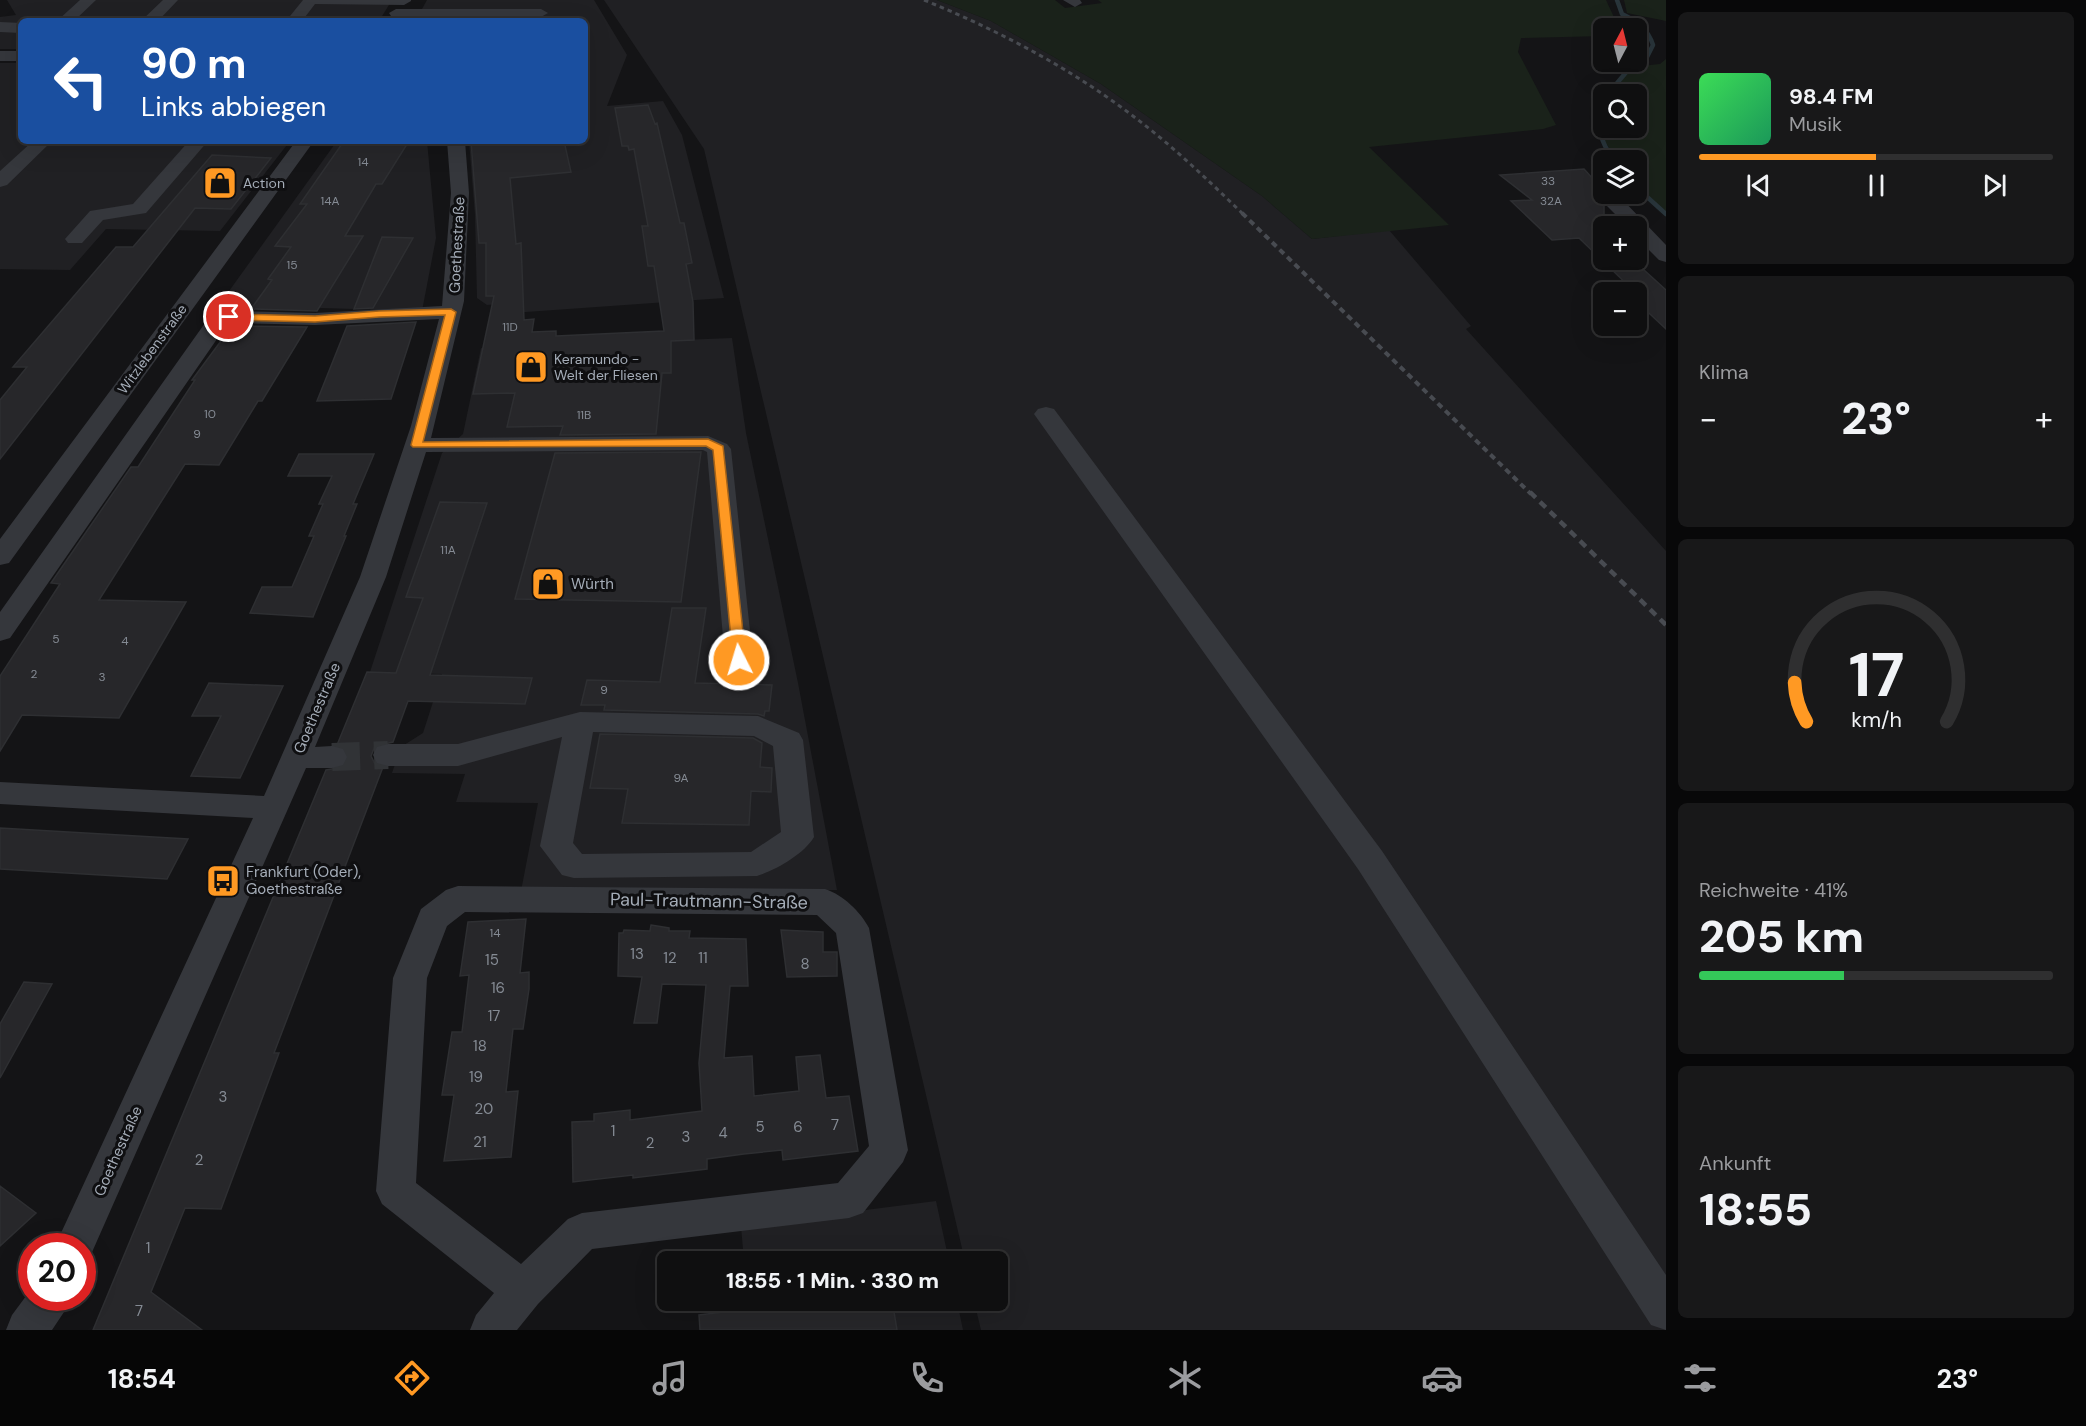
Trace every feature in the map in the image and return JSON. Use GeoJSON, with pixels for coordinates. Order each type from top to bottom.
{"type":"FeatureCollection","features":[{"type":"Feature","properties":{"kind":"street"},"geometry":{"type":"LineString","coordinates":[[68,18],[89,0]]}},
{"type":"Feature","properties":{"kind":"street"},"geometry":{"type":"LineString","coordinates":[[152,18],[171,0]]}},
{"type":"Feature","properties":{"kind":"street"},"geometry":{"type":"LineString","coordinates":[[296,18],[311,0],[399,9],[543,11]]}},
{"type":"Feature","properties":{"kind":"street"},"geometry":{"type":"LineString","coordinates":[[0,27],[18,28]]}},
{"type":"Feature","properties":{"kind":"street"},"geometry":{"type":"LineString","coordinates":[[0,56],[18,56]]}},
{"type":"Feature","properties":{"kind":"street"},"geometry":{"type":"LineString","coordinates":[[0,181],[40,144]]}},
{"type":"Feature","properties":{"kind":"street"},"geometry":{"type":"LineString","coordinates":[[75,239],[97,215],[139,209],[196,144]]}},
{"type":"Feature","properties":{"kind":"street","name":"Witzlebenstraße"},"geometry":{"type":"LineString","coordinates":[[0,557],[303,144]]}},
{"type":"Feature","properties":{"kind":"street","name":"Goethestraße"},"geometry":{"type":"LineString","coordinates":[[81,1233],[274,808],[373,577],[417,445],[451,312],[460,194],[456,144]]}},
{"type":"Feature","properties":{"kind":"street"},"geometry":{"type":"LineString","coordinates":[[1616,204],[1666,256]]}},
{"type":"Feature","properties":{"kind":"street"},"geometry":{"type":"LineString","coordinates":[[0,632],[218,321],[229,317],[315,319],[451,312]]}},
{"type":"Feature","properties":{"kind":"street"},"geometry":{"type":"LineString","coordinates":[[1047,414],[1370,860],[1666,1311]]}},
{"type":"Feature","properties":{"kind":"street"},"geometry":{"type":"LineString","coordinates":[[417,445],[708,443],[719,449],[739,660]]}},
{"type":"Feature","properties":{"kind":"street"},"geometry":{"type":"LineString","coordinates":[[388,755],[459,755],[579,722],[758,726],[788,740],[798,837],[757,864],[574,866],[556,846],[579,722]]}},
{"type":"Feature","properties":{"kind":"street"},"geometry":{"type":"LineString","coordinates":[[296,758],[332,757]]}},
{"type":"Feature","properties":{"kind":"street"},"geometry":{"type":"LineString","coordinates":[[0,794],[274,808]]}},
{"type":"Feature","properties":{"kind":"street","name":"Paul-Trautmann-Straße"},"geometry":{"type":"LineString","coordinates":[[491,1330],[523,1290],[582,1232],[849,1200],[889,1150],[852,928],[825,902],[458,898],[433,918],[410,978],[396,1191],[523,1290]]}},
{"type":"Feature","properties":{"kind":"street"},"geometry":{"type":"LineString","coordinates":[[27,1330],[40,1311]]}},
{"type":"Feature","properties":{"kind":"shaded area"},"geometry":{"type":"Polygon","coordinates":[[[7,0],[392,0],[381,18],[18,18],[18,49],[0,49],[0,17],[16,15],[7,0]]]}},
{"type":"Feature","properties":{"kind":"shaded area"},"geometry":{"type":"Polygon","coordinates":[[[427,0],[594,0],[627,55],[607,106],[663,101],[682,135],[724,298],[498,314],[498,304],[487,305],[477,298],[475,215],[469,144],[588,144],[588,18],[421,18],[422,9],[427,0]]]}},
{"type":"Feature","properties":{"kind":"shaded area"},"geometry":{"type":"Polygon","coordinates":[[[604,0],[937,0],[991,21],[1101,84],[1262,196],[1312,239],[1389,230],[1471,326],[1466,329],[1666,551],[1666,1330],[981,1330],[976,1311],[1008,1311],[1008,1251],[963,1251],[704,149],[604,0]]]}},
{"type":"Feature","properties":{"kind":"shaded area"},"geometry":{"type":"Polygon","coordinates":[[[937,0],[1055,0],[1065,8],[1102,3],[1098,0],[1606,0],[1614,18],[1593,18],[1593,36],[1521,38],[1518,52],[1556,125],[1543,129],[1369,147],[1449,225],[1312,239],[1262,196],[1101,84],[991,21],[937,0]]]}},
{"type":"Feature","properties":{"kind":"shaded area"},"geometry":{"type":"Polygon","coordinates":[[[1624,0],[1666,0],[1666,21],[1627,13],[1624,0]]]}},
{"type":"Feature","properties":{"kind":"shaded area"},"geometry":{"type":"Polygon","coordinates":[[[1666,59],[1666,214],[1647,196],[1647,150],[1610,150],[1603,138],[1647,138],[1647,84],[1620,84],[1628,72],[1647,72],[1647,65],[1660,64],[1666,59]]]}},
{"type":"Feature","properties":{"kind":"shaded area"},"geometry":{"type":"Polygon","coordinates":[[[0,63],[18,63],[18,144],[288,144],[220,231],[106,229],[70,270],[0,269],[0,63]]]}},
{"type":"Feature","properties":{"kind":"shaded area"},"geometry":{"type":"Polygon","coordinates":[[[335,144],[427,144],[436,238],[422,311],[219,305],[335,144]]]}},
{"type":"Feature","properties":{"kind":"shaded area"},"geometry":{"type":"Polygon","coordinates":[[[732,338],[746,433],[798,683],[837,890],[521,891],[538,803],[456,802],[465,774],[392,773],[401,747],[423,733],[442,674],[370,672],[442,453],[463,434],[481,348],[732,338]]]}},
{"type":"Feature","properties":{"kind":"shaded area"},"geometry":{"type":"Polygon","coordinates":[[[936,1201],[947,1251],[743,1251],[741,1226],[936,1201]]]}},
{"type":"Feature","properties":{"kind":"shaded area"},"geometry":{"type":"Polygon","coordinates":[[[749,1311],[959,1311],[963,1330],[751,1330],[749,1311]]]}},
{"type":"Feature","properties":{"kind":"building"},"geometry":{"type":"Polygon","coordinates":[[[648,105],[655,124],[657,123],[680,223],[684,223],[692,263],[686,264],[693,302],[694,340],[671,341],[671,373],[662,373],[656,434],[560,435],[563,426],[507,427],[515,393],[473,394],[494,296],[486,296],[486,243],[479,243],[471,144],[565,144],[571,172],[510,178],[516,244],[521,243],[524,320],[534,319],[532,332],[556,331],[556,336],[664,331],[654,266],[648,266],[642,226],[648,226],[634,149],[629,150],[628,146],[622,146],[615,108],[648,105]]]}},
{"type":"Feature","properties":{"kind":"building"},"geometry":{"type":"Polygon","coordinates":[[[342,144],[407,144],[382,184],[376,184],[345,236],[363,236],[317,311],[251,309],[272,280],[268,279],[291,247],[275,246],[307,204],[300,204],[342,144]]]}},
{"type":"Feature","properties":{"kind":"building"},"geometry":{"type":"Polygon","coordinates":[[[212,155],[271,158],[231,209],[195,208],[0,459],[0,400],[27,367],[13,367],[116,247],[133,247],[212,155]]]}},
{"type":"Feature","properties":{"kind":"building"},"geometry":{"type":"Polygon","coordinates":[[[1584,169],[1593,179],[1593,204],[1603,204],[1604,206],[1604,216],[1593,216],[1593,252],[1579,238],[1552,240],[1511,201],[1532,200],[1500,175],[1584,169]]]}},
{"type":"Feature","properties":{"kind":"building"},"geometry":{"type":"Polygon","coordinates":[[[382,237],[413,238],[373,308],[354,309],[382,237]]]}},
{"type":"Feature","properties":{"kind":"building"},"geometry":{"type":"Polygon","coordinates":[[[1612,270],[1644,270],[1666,290],[1666,329],[1647,311],[1647,282],[1625,282],[1612,270]]]}},
{"type":"Feature","properties":{"kind":"building"},"geometry":{"type":"Polygon","coordinates":[[[416,322],[391,399],[317,401],[347,326],[416,322]]]}},
{"type":"Feature","properties":{"kind":"building"},"geometry":{"type":"Polygon","coordinates":[[[232,326],[307,327],[262,401],[258,401],[219,465],[185,464],[99,600],[186,602],[119,718],[22,715],[0,751],[0,676],[60,584],[51,583],[131,467],[138,467],[195,380],[192,380],[232,326]]]}},
{"type":"Feature","properties":{"kind":"building"},"geometry":{"type":"Polygon","coordinates":[[[701,452],[681,602],[515,599],[555,453],[701,452]]]}},
{"type":"Feature","properties":{"kind":"building"},"geometry":{"type":"Polygon","coordinates":[[[299,454],[374,454],[353,504],[357,504],[344,536],[346,536],[313,617],[250,613],[262,587],[292,587],[314,536],[309,536],[323,504],[319,504],[332,476],[288,476],[299,454]]]}},
{"type":"Feature","properties":{"kind":"building"},"geometry":{"type":"Polygon","coordinates":[[[440,502],[487,503],[430,675],[532,678],[525,704],[408,701],[393,742],[375,746],[371,756],[375,764],[383,767],[274,1053],[279,1053],[221,1209],[185,1208],[151,1292],[202,1330],[93,1330],[326,770],[344,767],[349,758],[345,748],[337,745],[367,672],[396,673],[423,598],[406,597],[440,502]]]}},
{"type":"Feature","properties":{"kind":"building"},"geometry":{"type":"Polygon","coordinates":[[[672,608],[706,608],[695,683],[772,685],[769,711],[765,711],[764,716],[604,710],[605,705],[581,705],[587,680],[660,682],[672,608]]]}},
{"type":"Feature","properties":{"kind":"building"},"geometry":{"type":"Polygon","coordinates":[[[209,683],[283,686],[240,778],[191,776],[221,716],[192,716],[209,683]]]}},
{"type":"Feature","properties":{"kind":"building"},"geometry":{"type":"Polygon","coordinates":[[[600,734],[753,738],[762,743],[760,767],[772,768],[771,792],[751,791],[749,825],[622,823],[628,789],[590,788],[600,734]]]}},
{"type":"Feature","properties":{"kind":"building"},"geometry":{"type":"Polygon","coordinates":[[[0,828],[188,839],[167,879],[0,869],[0,828]]]}},
{"type":"Feature","properties":{"kind":"building"},"geometry":{"type":"Polygon","coordinates":[[[526,919],[520,973],[529,972],[529,989],[523,1029],[513,1029],[506,1092],[518,1091],[511,1157],[444,1161],[454,1095],[442,1095],[452,1032],[462,1032],[469,975],[460,976],[468,922],[526,919]]]}},
{"type":"Feature","properties":{"kind":"building"},"geometry":{"type":"Polygon","coordinates":[[[651,925],[669,928],[669,931],[690,931],[689,938],[746,939],[748,986],[730,986],[724,1058],[752,1056],[754,1096],[799,1091],[796,1057],[820,1055],[826,1098],[849,1096],[858,1151],[783,1160],[782,1150],[744,1154],[707,1159],[707,1169],[633,1178],[633,1175],[573,1182],[572,1122],[594,1121],[594,1114],[630,1110],[630,1120],[702,1111],[699,1063],[706,985],[662,984],[657,1023],[634,1023],[642,977],[618,976],[619,933],[623,933],[624,930],[650,931],[651,925]]]}},
{"type":"Feature","properties":{"kind":"building"},"geometry":{"type":"Polygon","coordinates":[[[781,930],[823,932],[823,952],[837,952],[837,976],[787,977],[781,930]]]}},
{"type":"Feature","properties":{"kind":"building"},"geometry":{"type":"Polygon","coordinates":[[[24,982],[52,984],[0,1078],[0,1024],[24,982]]]}},
{"type":"Feature","properties":{"kind":"building"},"geometry":{"type":"Polygon","coordinates":[[[0,1186],[36,1213],[0,1246],[0,1186]]]}},
{"type":"Feature","properties":{"kind":"building"},"geometry":{"type":"Polygon","coordinates":[[[732,1311],[894,1311],[897,1330],[700,1330],[699,1315],[732,1311]]]}},
{"type":"Feature","properties":{"kind":"waterway"},"geometry":{"type":"LineString","coordinates":[[1617,0],[1622,14],[1629,18]]}},
{"type":"Feature","properties":{"kind":"waterway"},"geometry":{"type":"LineString","coordinates":[[1647,33],[1653,45],[1647,57]]}},
{"type":"Feature","properties":{"kind":"waterway"},"geometry":{"type":"LineString","coordinates":[[1616,84],[1626,72]]}},
{"type":"Feature","properties":{"kind":"waterway"},"geometry":{"type":"LineString","coordinates":[[1602,138],[1607,150]]}},
{"type":"Feature","properties":{"kind":"waterway"},"geometry":{"type":"LineString","coordinates":[[1647,197],[1666,214]]}},
{"type":"Feature","properties":{"kind":"tunnel"},"geometry":{"type":"LineString","coordinates":[[332,757],[388,755]]}},
{"type":"Feature","properties":{"kind":"railway"},"geometry":{"type":"LineString","coordinates":[[924,0],[1010,39],[1091,86],[1142,123],[1207,179],[1244,215]]}},
{"type":"Feature","properties":{"kind":"railway"},"geometry":{"type":"LineString","coordinates":[[1242,213],[1531,494]]}},
{"type":"Feature","properties":{"kind":"railway"},"geometry":{"type":"LineString","coordinates":[[1530,492],[1666,625]]}},
{"type":"Feature","properties":{"kind":"place","name":"Action"},"geometry":{"type":"Point","coordinates":[220,183]}},
{"type":"Feature","properties":{"kind":"place","name":"Keramundo - Welt der Fliesen"},"geometry":{"type":"Point","coordinates":[531,367]}},
{"type":"Feature","properties":{"kind":"place","name":"Würth"},"geometry":{"type":"Point","coordinates":[548,584]}},
{"type":"Feature","properties":{"kind":"place","name":"Frankfurt (Oder), Goethestraße"},"geometry":{"type":"Point","coordinates":[223,881]}},
{"type":"Feature","properties":{"kind":"route"},"geometry":{"type":"LineString","coordinates":[[229,317],[315,319],[451,312],[417,445],[708,443],[719,449],[739,660]]}}]}
